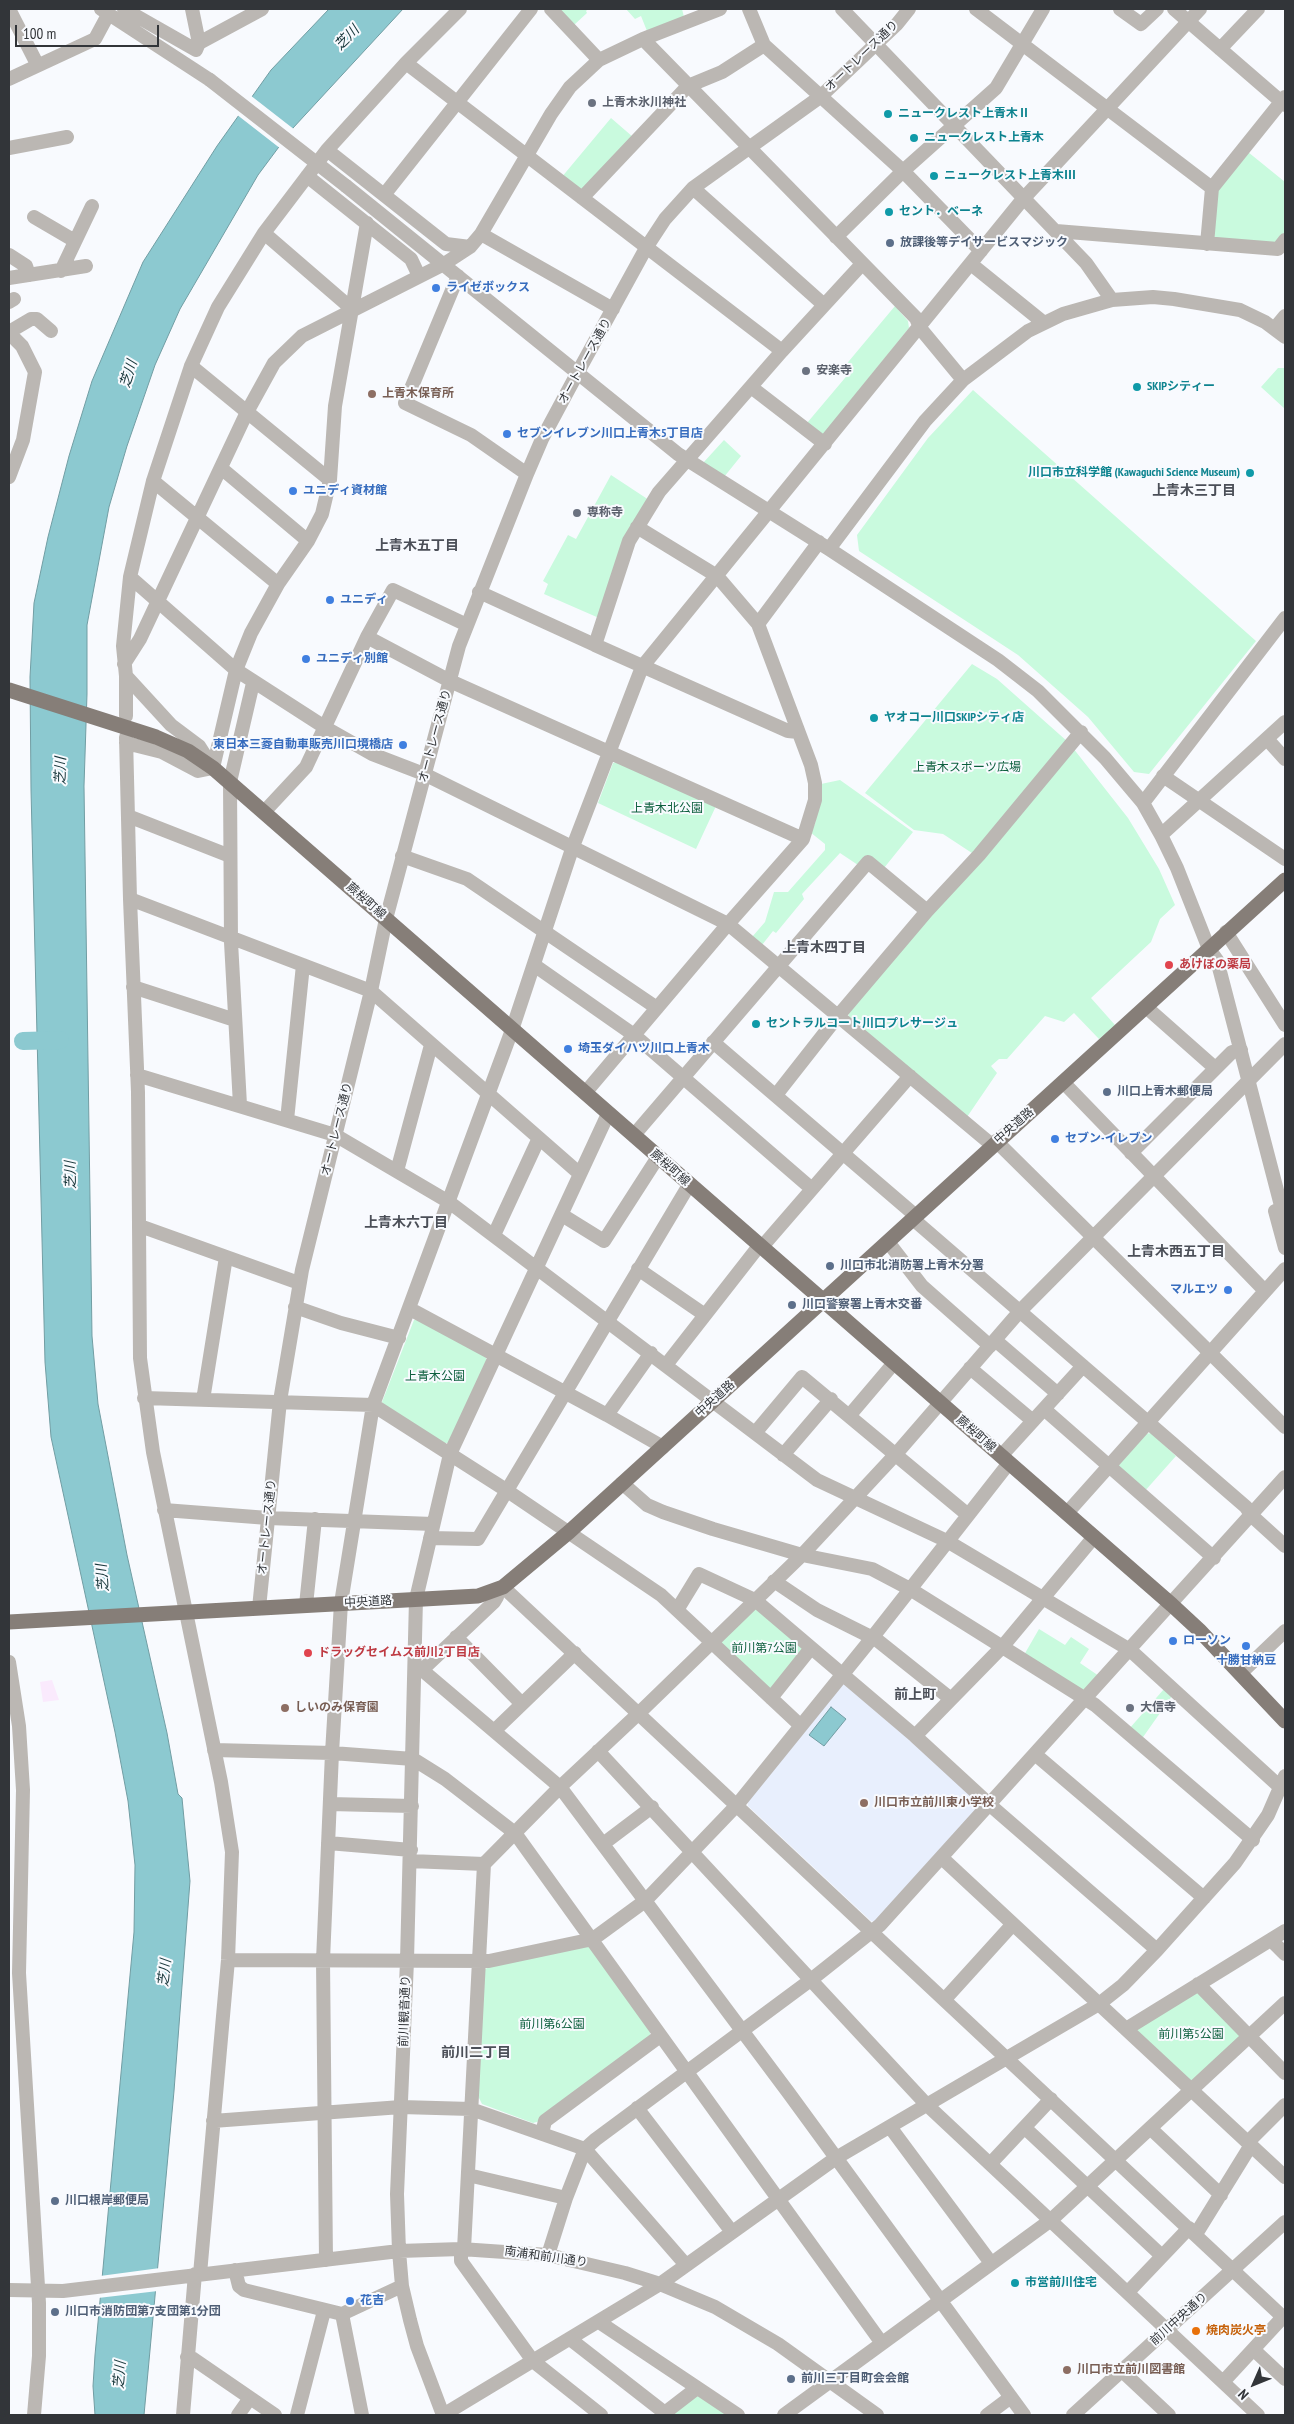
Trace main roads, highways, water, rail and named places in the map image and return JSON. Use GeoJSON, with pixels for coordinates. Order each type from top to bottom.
{"type":"FeatureCollection","features":[{"type":"Feature","properties":{"kind":"main road","name":"蕨桜町線"},"geometry":{"type":"LineString","coordinates":[[9,690],[156,737],[200,758],[213,768],[1172,1605],[1241,1673],[1285,1721]]}},
{"type":"Feature","properties":{"kind":"main road","name":"中央道路"},"geometry":{"type":"LineString","coordinates":[[13,1622],[478,1596],[499,1589],[569,1532],[1285,880]]}},
{"type":"Feature","properties":{"kind":"water","name":"芝川"},"geometry":{"type":"Polygon","coordinates":[[[329,9],[403,9],[293,128],[258,175],[180,309],[155,365],[127,446],[109,507],[87,625],[84,786],[92,1336],[98,1404],[127,1555],[167,1733],[178,1794],[182,1798],[190,1881],[174,2091],[144,2415],[95,2415],[93,2386],[95,2355],[134,1932],[135,1865],[128,1801],[115,1732],[51,1437],[45,1362],[31,790],[30,677],[34,603],[48,537],[69,456],[92,381],[143,262],[217,146],[271,70],[329,9]]]}},
{"type":"Feature","properties":{"kind":"water"},"geometry":{"type":"Polygon","coordinates":[[[831,1707],[846,1719],[824,1746],[809,1735],[831,1707]]]}},
{"type":"Feature","properties":{"kind":"waterway"},"geometry":{"type":"LineString","coordinates":[[23,1041],[60,1040]]}},
{"type":"Feature","properties":{"kind":"place","name":"上青木氷川神社"},"geometry":{"type":"Point","coordinates":[592,103]}},
{"type":"Feature","properties":{"kind":"place","name":"ニュークレスト上青木Ⅱ"},"geometry":{"type":"Point","coordinates":[888,114]}},
{"type":"Feature","properties":{"kind":"place","name":"ニュークレスト上青木"},"geometry":{"type":"Point","coordinates":[914,138]}},
{"type":"Feature","properties":{"kind":"place","name":"ニュークレスト上青木Ⅲ"},"geometry":{"type":"Point","coordinates":[934,176]}},
{"type":"Feature","properties":{"kind":"place","name":"セント．ベーネ"},"geometry":{"type":"Point","coordinates":[889,212]}},
{"type":"Feature","properties":{"kind":"place","name":"放課後等デイサービスマジック"},"geometry":{"type":"Point","coordinates":[890,243]}},
{"type":"Feature","properties":{"kind":"place","name":"ライゼボックス"},"geometry":{"type":"Point","coordinates":[436,288]}},
{"type":"Feature","properties":{"kind":"place","name":"安楽寺"},"geometry":{"type":"Point","coordinates":[806,371]}},
{"type":"Feature","properties":{"kind":"place","name":"SKIPシティー"},"geometry":{"type":"Point","coordinates":[1137,387]}},
{"type":"Feature","properties":{"kind":"place","name":"上青木保育所"},"geometry":{"type":"Point","coordinates":[372,394]}},
{"type":"Feature","properties":{"kind":"place","name":"セブンイレブン川口上青木5丁目店"},"geometry":{"type":"Point","coordinates":[507,434]}},
{"type":"Feature","properties":{"kind":"place","name":"川口市立科学館 (Kawaguchi Science Museum)"},"geometry":{"type":"Point","coordinates":[1250,473]}},
{"type":"Feature","properties":{"kind":"place","name":"ユニディ資材館"},"geometry":{"type":"Point","coordinates":[293,491]}},
{"type":"Feature","properties":{"kind":"place","name":"専称寺"},"geometry":{"type":"Point","coordinates":[577,513]}},
{"type":"Feature","properties":{"kind":"place","name":"ユニディ"},"geometry":{"type":"Point","coordinates":[330,600]}},
{"type":"Feature","properties":{"kind":"place","name":"ユニディ別館"},"geometry":{"type":"Point","coordinates":[306,659]}},
{"type":"Feature","properties":{"kind":"place","name":"ヤオコー川口SKIPシティ店"},"geometry":{"type":"Point","coordinates":[874,718]}},
{"type":"Feature","properties":{"kind":"place","name":"東日本三菱自動車販売川口境橋店"},"geometry":{"type":"Point","coordinates":[403,745]}},
{"type":"Feature","properties":{"kind":"place","name":"あけぼの薬局"},"geometry":{"type":"Point","coordinates":[1169,965]}},
{"type":"Feature","properties":{"kind":"place","name":"セントラルコート川口プレサージュ"},"geometry":{"type":"Point","coordinates":[756,1024]}},
{"type":"Feature","properties":{"kind":"place","name":"埼玉ダイハツ川口上青木"},"geometry":{"type":"Point","coordinates":[568,1049]}},
{"type":"Feature","properties":{"kind":"place","name":"川口上青木郵便局"},"geometry":{"type":"Point","coordinates":[1107,1092]}},
{"type":"Feature","properties":{"kind":"place","name":"セブン-イレブン"},"geometry":{"type":"Point","coordinates":[1055,1139]}},
{"type":"Feature","properties":{"kind":"place","name":"川口市北消防署上青木分署"},"geometry":{"type":"Point","coordinates":[830,1266]}},
{"type":"Feature","properties":{"kind":"place","name":"マルエツ"},"geometry":{"type":"Point","coordinates":[1228,1290]}},
{"type":"Feature","properties":{"kind":"place","name":"川口警察署上青木交番"},"geometry":{"type":"Point","coordinates":[792,1305]}},
{"type":"Feature","properties":{"kind":"place","name":"ローソン"},"geometry":{"type":"Point","coordinates":[1173,1641]}},
{"type":"Feature","properties":{"kind":"place","name":"十勝甘納豆"},"geometry":{"type":"Point","coordinates":[1246,1646]}},
{"type":"Feature","properties":{"kind":"place","name":"ドラッグセイムス前川2丁目店"},"geometry":{"type":"Point","coordinates":[308,1653]}},
{"type":"Feature","properties":{"kind":"place","name":"しいのみ保育園"},"geometry":{"type":"Point","coordinates":[285,1708]}},
{"type":"Feature","properties":{"kind":"place","name":"大信寺"},"geometry":{"type":"Point","coordinates":[1130,1708]}},
{"type":"Feature","properties":{"kind":"place","name":"川口市立前川東小学校"},"geometry":{"type":"Point","coordinates":[864,1803]}},
{"type":"Feature","properties":{"kind":"place","name":"川口根岸郵便局"},"geometry":{"type":"Point","coordinates":[55,2201]}},
{"type":"Feature","properties":{"kind":"place","name":"市営前川住宅"},"geometry":{"type":"Point","coordinates":[1015,2283]}},
{"type":"Feature","properties":{"kind":"place","name":"花吉"},"geometry":{"type":"Point","coordinates":[350,2301]}},
{"type":"Feature","properties":{"kind":"place","name":"川口市消防団第7支団第1分団"},"geometry":{"type":"Point","coordinates":[55,2312]}},
{"type":"Feature","properties":{"kind":"place","name":"焼肉炭火亭"},"geometry":{"type":"Point","coordinates":[1196,2331]}},
{"type":"Feature","properties":{"kind":"place","name":"川口市立前川図書館"},"geometry":{"type":"Point","coordinates":[1067,2370]}},
{"type":"Feature","properties":{"kind":"place","name":"前川三丁目町会会館"},"geometry":{"type":"Point","coordinates":[791,2379]}},
{"type":"Feature","properties":{"kind":"district","name":"上青木三丁目"},"geometry":{"type":"Point","coordinates":[1194,491]}},
{"type":"Feature","properties":{"kind":"district","name":"上青木五丁目"},"geometry":{"type":"Point","coordinates":[417,546]}},
{"type":"Feature","properties":{"kind":"district","name":"上青木四丁目"},"geometry":{"type":"Point","coordinates":[824,948]}},
{"type":"Feature","properties":{"kind":"district","name":"上青木六丁目"},"geometry":{"type":"Point","coordinates":[406,1223]}},
{"type":"Feature","properties":{"kind":"district","name":"上青木西五丁目"},"geometry":{"type":"Point","coordinates":[1176,1252]}},
{"type":"Feature","properties":{"kind":"district","name":"前上町"},"geometry":{"type":"Point","coordinates":[915,1695]}},
{"type":"Feature","properties":{"kind":"district","name":"前川二丁目"},"geometry":{"type":"Point","coordinates":[476,2053]}},
{"type":"Feature","properties":{"kind":"park label","name":"上青木スポーツ広場"},"geometry":{"type":"Point","coordinates":[967,768]}},
{"type":"Feature","properties":{"kind":"park label","name":"上青木北公園"},"geometry":{"type":"Point","coordinates":[667,809]}},
{"type":"Feature","properties":{"kind":"park label","name":"上青木公園"},"geometry":{"type":"Point","coordinates":[435,1377]}},
{"type":"Feature","properties":{"kind":"park label","name":"前川第7公園"},"geometry":{"type":"Point","coordinates":[764,1649]}},
{"type":"Feature","properties":{"kind":"park label","name":"前川第6公園"},"geometry":{"type":"Point","coordinates":[552,2025]}},
{"type":"Feature","properties":{"kind":"park label","name":"前川第5公園"},"geometry":{"type":"Point","coordinates":[1191,2035]}}]}
